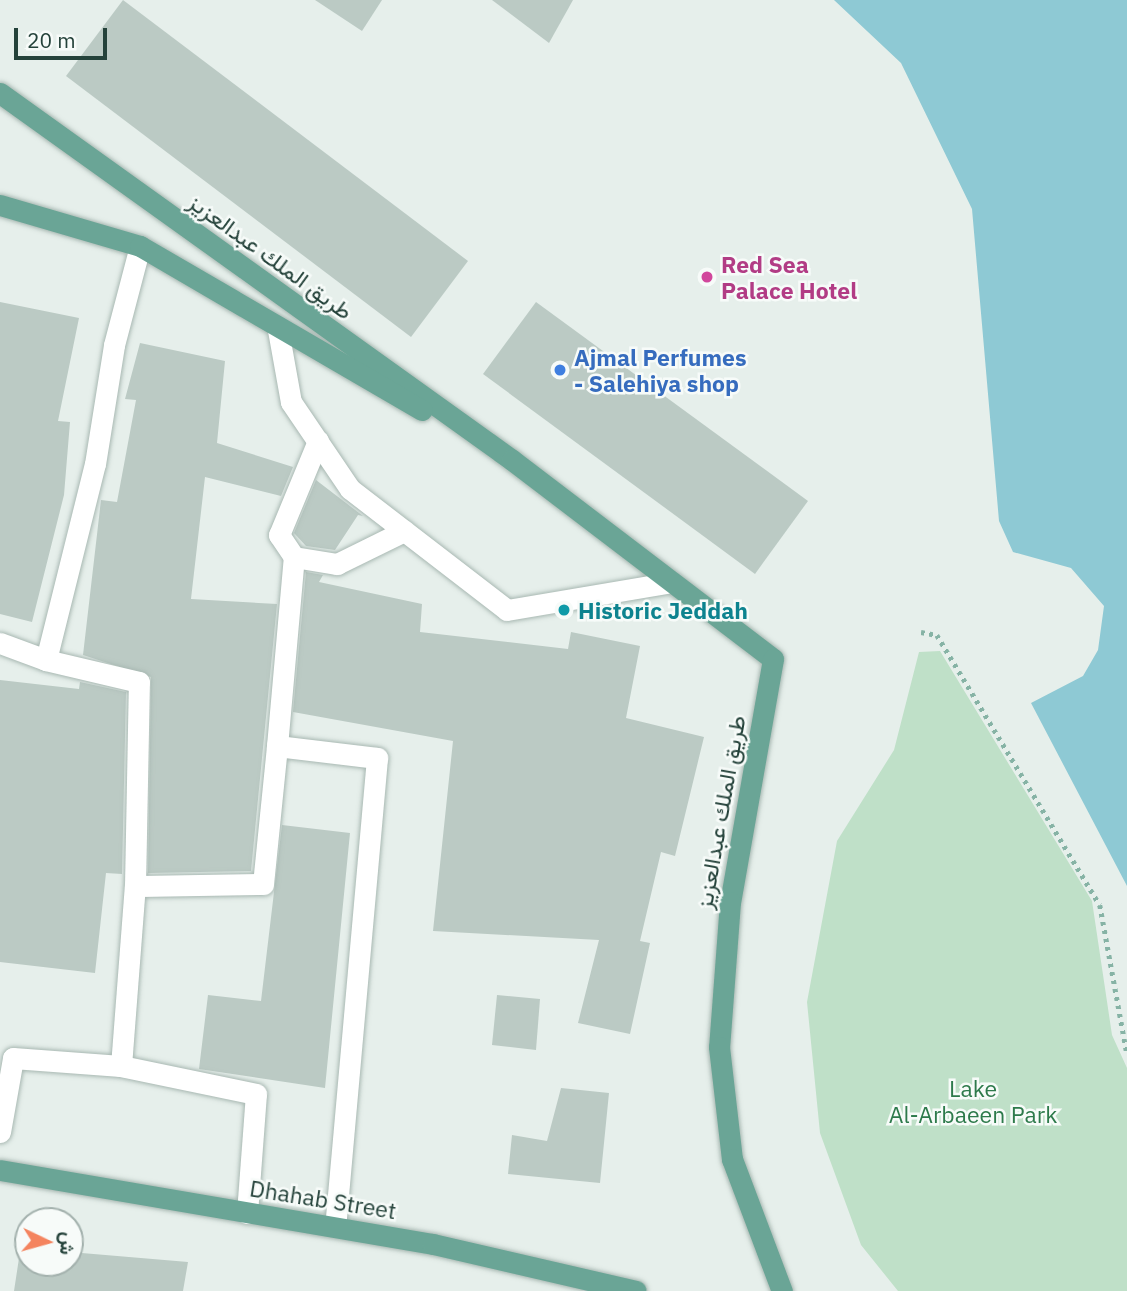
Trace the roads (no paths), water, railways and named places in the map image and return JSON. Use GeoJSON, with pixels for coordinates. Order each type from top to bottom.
{"type":"FeatureCollection","features":[{"type":"Feature","properties":{"kind":"main road","name":"طريق الملك عبدالعزيز"},"geometry":{"type":"LineString","coordinates":[[0,93],[512,460],[667,583],[773,659],[730,902],[719,1047],[732,1159],[782,1291]]}},
{"type":"Feature","properties":{"kind":"main road","name":"طريق الملك عبدالعزيز"},"geometry":{"type":"LineString","coordinates":[[0,205],[140,246],[278,330],[512,460]]}},
{"type":"Feature","properties":{"kind":"main road","name":"Dhahab Street"},"geometry":{"type":"LineString","coordinates":[[0,1170],[247,1213],[335,1225],[636,1291]]}},
{"type":"Feature","properties":{"kind":"street"},"geometry":{"type":"LineString","coordinates":[[46,660],[95,464],[114,345],[140,246]]}},
{"type":"Feature","properties":{"kind":"street"},"geometry":{"type":"LineString","coordinates":[[278,330],[291,402],[350,489],[508,610],[667,583]]}},
{"type":"Feature","properties":{"kind":"street"},"geometry":{"type":"LineString","coordinates":[[135,886],[263,884],[294,557],[279,535],[318,441]]}},
{"type":"Feature","properties":{"kind":"street"},"geometry":{"type":"LineString","coordinates":[[294,557],[337,564],[404,531]]}},
{"type":"Feature","properties":{"kind":"street"},"geometry":{"type":"LineString","coordinates":[[0,643],[46,660],[139,682],[135,886],[121,1066]]}},
{"type":"Feature","properties":{"kind":"street"},"geometry":{"type":"LineString","coordinates":[[277,746],[377,758],[335,1225]]}},
{"type":"Feature","properties":{"kind":"street"},"geometry":{"type":"LineString","coordinates":[[0,1132],[13,1058],[121,1066],[256,1094],[247,1213]]}},
{"type":"Feature","properties":{"kind":"water"},"geometry":{"type":"Polygon","coordinates":[[[834,0],[1127,0],[1127,886],[1031,703],[1083,676],[1098,650],[1104,606],[1071,568],[1013,552],[999,521],[972,209],[901,63],[834,0]]]}},
{"type":"Feature","properties":{"kind":"place","name":"Red Sea Palace Hotel"},"geometry":{"type":"Point","coordinates":[707,277]}},
{"type":"Feature","properties":{"kind":"place","name":"Ajmal Perfumes - Salehiya shop"},"geometry":{"type":"Point","coordinates":[560,370]}},
{"type":"Feature","properties":{"kind":"place","name":"Historic Jeddah"},"geometry":{"type":"Point","coordinates":[564,610]}},
{"type":"Feature","properties":{"kind":"park label","name":"Lake Al-Arbaeen Park"},"geometry":{"type":"Point","coordinates":[973,1101]}}]}
